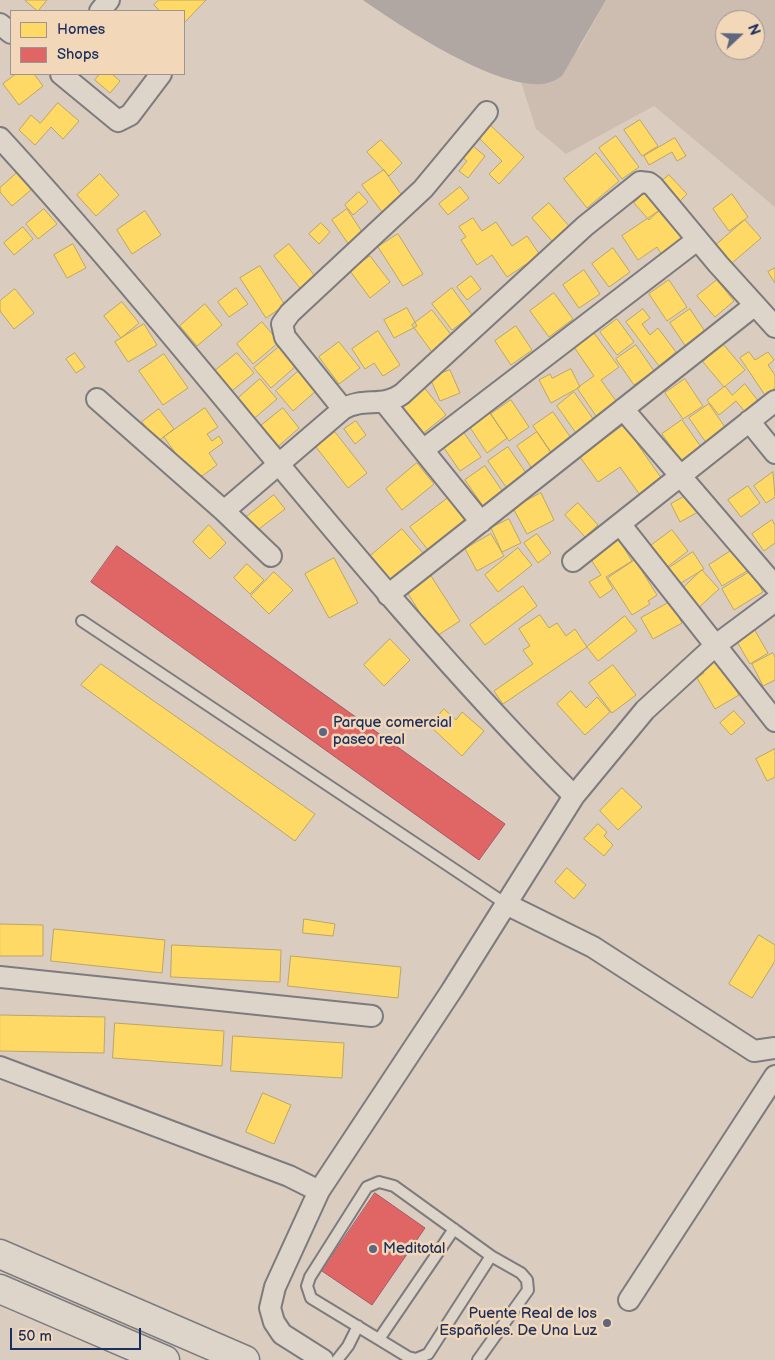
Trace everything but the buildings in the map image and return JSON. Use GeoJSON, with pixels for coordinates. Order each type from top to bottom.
{"type":"FeatureCollection","features":[{"type":"Feature","properties":{"kind":"street"},"geometry":{"type":"LineString","coordinates":[[101,10],[109,0]]}},
{"type":"Feature","properties":{"kind":"street"},"geometry":{"type":"LineString","coordinates":[[0,24],[10,32]]}},
{"type":"Feature","properties":{"kind":"street"},"geometry":{"type":"LineString","coordinates":[[62,75],[118,121],[130,115],[160,75]]}},
{"type":"Feature","properties":{"kind":"street"},"geometry":{"type":"LineString","coordinates":[[343,409],[285,337],[282,324],[290,313],[422,189],[486,112]]}},
{"type":"Feature","properties":{"kind":"street"},"geometry":{"type":"LineString","coordinates":[[0,138],[76,221],[388,595],[540,762],[574,796]]}},
{"type":"Feature","properties":{"kind":"street"},"geometry":{"type":"LineString","coordinates":[[224,511],[343,409],[359,402],[385,403],[402,394],[585,226],[637,183],[649,183],[775,327]]}},
{"type":"Feature","properties":{"kind":"street"},"geometry":{"type":"LineString","coordinates":[[423,450],[698,240]]}},
{"type":"Feature","properties":{"kind":"street"},"geometry":{"type":"LineString","coordinates":[[388,595],[755,305]]}},
{"type":"Feature","properties":{"kind":"street"},"geometry":{"type":"LineString","coordinates":[[97,399],[224,511],[271,556]]}},
{"type":"Feature","properties":{"kind":"street"},"geometry":{"type":"LineString","coordinates":[[572,562],[775,400]]}},
{"type":"Feature","properties":{"kind":"street"},"geometry":{"type":"LineString","coordinates":[[385,403],[481,522]]}},
{"type":"Feature","properties":{"kind":"street"},"geometry":{"type":"LineString","coordinates":[[623,409],[775,586]]}},
{"type":"Feature","properties":{"kind":"street"},"geometry":{"type":"LineString","coordinates":[[749,421],[775,453]]}},
{"type":"Feature","properties":{"kind":"street"},"geometry":{"type":"LineString","coordinates":[[620,524],[775,721]]}},
{"type":"Feature","properties":{"kind":"street"},"geometry":{"type":"LineString","coordinates":[[323,1360],[282,1334],[274,1322],[270,1308],[275,1287],[319,1191],[574,796],[645,710],[716,645],[775,601]]}},
{"type":"Feature","properties":{"kind":"street"},"geometry":{"type":"LineString","coordinates":[[506,904],[550,924],[608,956],[754,1052],[775,1048]]}},
{"type":"Feature","properties":{"kind":"street"},"geometry":{"type":"LineString","coordinates":[[0,977],[372,1016]]}},
{"type":"Feature","properties":{"kind":"street"},"geometry":{"type":"LineString","coordinates":[[0,1067],[290,1176],[319,1191]]}},
{"type":"Feature","properties":{"kind":"street"},"geometry":{"type":"LineString","coordinates":[[629,1300],[775,1076]]}},
{"type":"Feature","properties":{"kind":"street"},"geometry":{"type":"LineString","coordinates":[[0,1254],[245,1360]]}},
{"type":"Feature","properties":{"kind":"street"},"geometry":{"type":"LineString","coordinates":[[0,1289],[165,1360]]}},
{"type":"Feature","properties":{"kind":"lane"},"geometry":{"type":"LineString","coordinates":[[82,621],[506,904]]}},
{"type":"Feature","properties":{"kind":"lane"},"geometry":{"type":"LineString","coordinates":[[478,1360],[528,1290],[527,1280],[521,1273],[491,1256],[394,1186],[379,1182],[367,1187],[310,1277],[307,1286],[311,1298],[416,1360],[428,1354],[491,1256]]}},
{"type":"Feature","properties":{"kind":"lane"},"geometry":{"type":"LineString","coordinates":[[379,1339],[454,1230]]}},
{"type":"Feature","properties":{"kind":"lane"},"geometry":{"type":"LineString","coordinates":[[337,1360],[348,1346],[358,1326]]}},
{"type":"Feature","properties":{"kind":"shaded area"},"geometry":{"type":"Polygon","coordinates":[[[363,0],[606,0],[562,76],[549,83],[538,84],[515,81],[469,64],[400,25],[363,0]]]}},
{"type":"Feature","properties":{"kind":"shaded area"},"geometry":{"type":"Polygon","coordinates":[[[606,0],[775,0],[775,207],[654,106],[566,154],[536,129],[521,82],[535,84],[579,49],[606,0]]]}},
{"type":"Feature","properties":{"kind":"place","name":"Parque comercial paseo real"},"geometry":{"type":"Point","coordinates":[323,732]}},
{"type":"Feature","properties":{"kind":"place","name":"Meditotal"},"geometry":{"type":"Point","coordinates":[373,1249]}},
{"type":"Feature","properties":{"kind":"place","name":"Puente Real de los Españoles. De Una Luz"},"geometry":{"type":"Point","coordinates":[607,1323]}}]}
